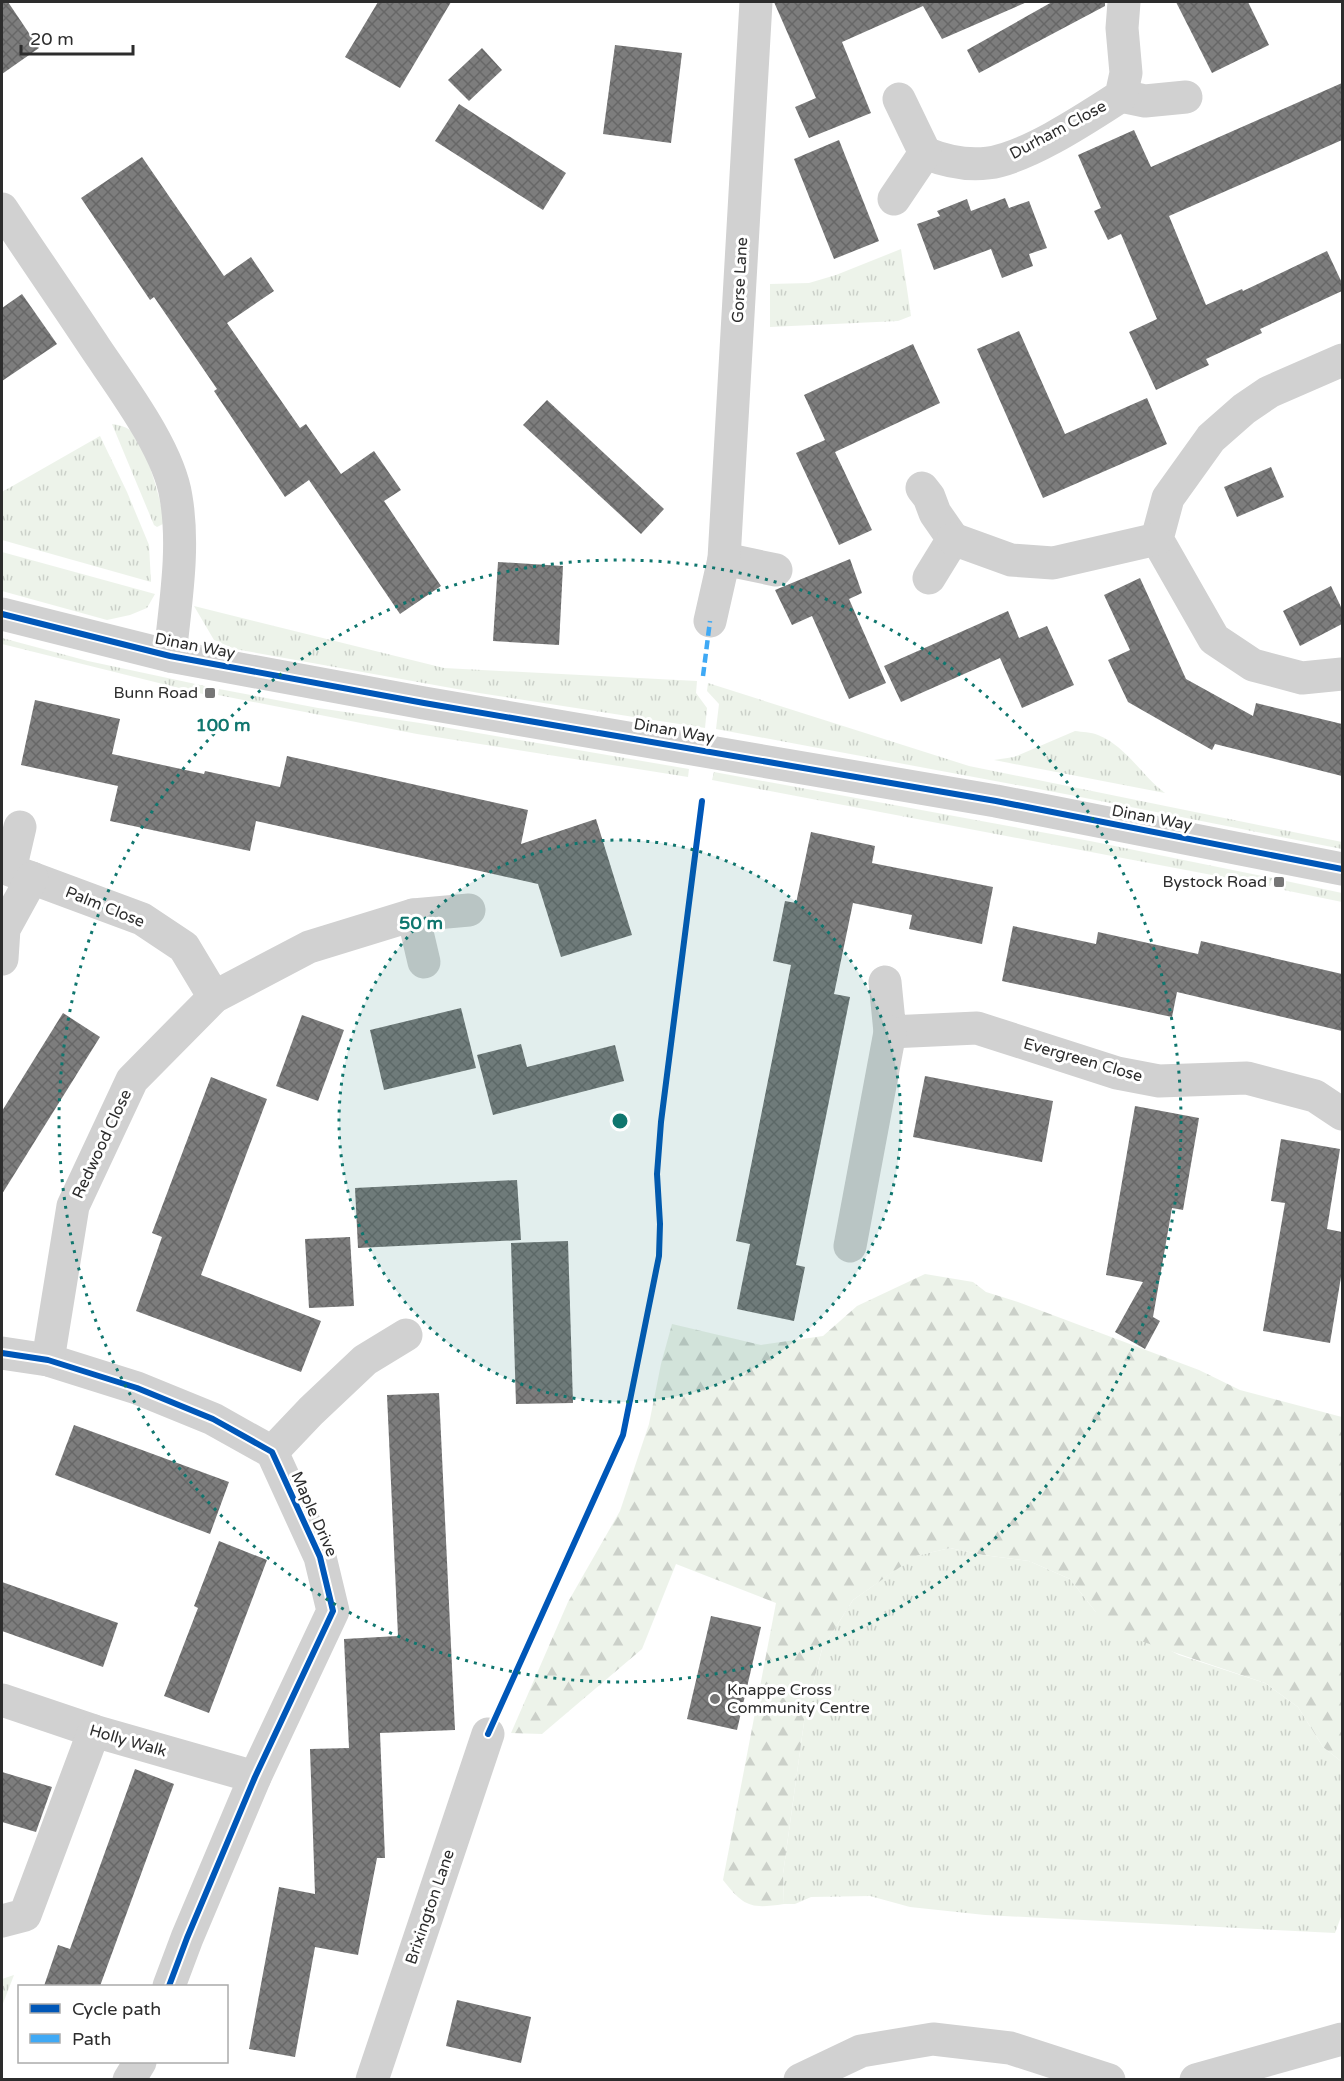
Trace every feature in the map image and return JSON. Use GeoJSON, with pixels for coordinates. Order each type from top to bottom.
{"type":"FeatureCollection","features":[{"type":"Feature","properties":{"kind":"street","name":"Gorse Lane"},"geometry":{"type":"LineString","coordinates":[[710,621],[724,559],[756,2]]}},
{"type":"Feature","properties":{"kind":"street","name":"Durham Close"},"geometry":{"type":"LineString","coordinates":[[1121,96],[1126,73],[1122,28],[1124,2]]}},
{"type":"Feature","properties":{"kind":"street","name":"Durham Close"},"geometry":{"type":"LineString","coordinates":[[925,153],[943,160],[968,164],[988,163],[1004,159],[1064,131],[1121,96],[1145,101],[1186,97]]}},
{"type":"Feature","properties":{"kind":"street"},"geometry":{"type":"LineString","coordinates":[[894,200],[925,153],[899,99]]}},
{"type":"Feature","properties":{"kind":"street"},"geometry":{"type":"LineString","coordinates":[[2,209],[120,384],[159,447],[169,471],[176,496],[180,552],[170,656]]}},
{"type":"Feature","properties":{"kind":"street"},"geometry":{"type":"LineString","coordinates":[[1342,360],[1269,392],[1244,409],[1211,438],[1168,498],[1157,539],[1214,639],[1253,665],[1302,678],[1342,675]]}},
{"type":"Feature","properties":{"kind":"street"},"geometry":{"type":"LineString","coordinates":[[922,488],[935,513],[953,539],[1011,560],[1053,563],[1157,539]]}},
{"type":"Feature","properties":{"kind":"street"},"geometry":{"type":"LineString","coordinates":[[929,578],[953,539]]}},
{"type":"Feature","properties":{"kind":"street"},"geometry":{"type":"LineString","coordinates":[[724,559],[776,570]]}},
{"type":"Feature","properties":{"kind":"street","name":"Dinan Way"},"geometry":{"type":"LineString","coordinates":[[2,614],[170,656],[424,703],[996,801],[1342,869]]}},
{"type":"Feature","properties":{"kind":"street","name":"Palm Close"},"geometry":{"type":"LineString","coordinates":[[20,827],[10,870],[142,919],[184,947],[214,997]]}},
{"type":"Feature","properties":{"kind":"street"},"geometry":{"type":"LineString","coordinates":[[2,959],[4,928],[32,878]]}},
{"type":"Feature","properties":{"kind":"street","name":"Redwood Close"},"geometry":{"type":"LineString","coordinates":[[48,1360],[73,1206],[132,1080],[214,997],[309,947],[413,915],[468,910]]}},
{"type":"Feature","properties":{"kind":"street"},"geometry":{"type":"LineString","coordinates":[[413,915],[424,962]]}},
{"type":"Feature","properties":{"kind":"street"},"geometry":{"type":"LineString","coordinates":[[850,1246],[890,1032],[885,982]]}},
{"type":"Feature","properties":{"kind":"street","name":"Evergreen Close"},"geometry":{"type":"LineString","coordinates":[[890,1032],[977,1028],[1117,1073],[1159,1081],[1247,1078],[1315,1096],[1342,1114]]}},
{"type":"Feature","properties":{"kind":"street"},"geometry":{"type":"LineString","coordinates":[[2,1353],[48,1360],[138,1388],[213,1419],[272,1452],[364,1360],[406,1335]]}},
{"type":"Feature","properties":{"kind":"street","name":"Maple Drive"},"geometry":{"type":"LineString","coordinates":[[169,1985],[255,1778],[333,1611],[320,1557],[272,1452]]}},
{"type":"Feature","properties":{"kind":"street","name":"Holly Walk"},"geometry":{"type":"LineString","coordinates":[[2,1700],[94,1731],[255,1778]]}},
{"type":"Feature","properties":{"kind":"street"},"geometry":{"type":"LineString","coordinates":[[2,1921],[25,1915],[94,1731]]}},
{"type":"Feature","properties":{"kind":"street","name":"Brixington Lane"},"geometry":{"type":"LineString","coordinates":[[372,2079],[488,1734]]}},
{"type":"Feature","properties":{"kind":"street"},"geometry":{"type":"LineString","coordinates":[[800,2079],[861,2051],[933,2039],[1010,2048],[1109,2079]]}},
{"type":"Feature","properties":{"kind":"street"},"geometry":{"type":"LineString","coordinates":[[1196,2079],[1342,2039]]}},
{"type":"Feature","properties":{"kind":"street"},"geometry":{"type":"LineString","coordinates":[[129,2079],[139,2063]]}},
{"type":"Feature","properties":{"kind":"green space"},"geometry":{"type":"Polygon","coordinates":[[[901,249],[911,316],[898,321],[770,327],[770,284],[809,283],[836,275],[901,249]]]}},
{"type":"Feature","properties":{"kind":"green space"},"geometry":{"type":"Polygon","coordinates":[[[112,424],[131,431],[143,450],[157,489],[165,523],[157,527],[154,525],[112,424]]]}},
{"type":"Feature","properties":{"kind":"green space"},"geometry":{"type":"Polygon","coordinates":[[[100,436],[149,545],[151,582],[2,540],[2,492],[100,436]]]}},
{"type":"Feature","properties":{"kind":"green space"},"geometry":{"type":"Polygon","coordinates":[[[2,552],[155,594],[147,608],[130,615],[107,620],[2,591],[2,552]]]}},
{"type":"Feature","properties":{"kind":"green space"},"geometry":{"type":"Polygon","coordinates":[[[194,606],[444,668],[697,681],[696,693],[707,708],[705,728],[479,693],[235,649],[214,640],[194,606]]]}},
{"type":"Feature","properties":{"kind":"green space"},"geometry":{"type":"Polygon","coordinates":[[[2,638],[88,661],[205,686],[203,694],[2,644],[2,638]]]}},
{"type":"Feature","properties":{"kind":"green space"},"geometry":{"type":"Polygon","coordinates":[[[708,683],[969,766],[1342,842],[1342,849],[1065,794],[716,729],[719,704],[707,691],[708,683]]]}},
{"type":"Feature","properties":{"kind":"green space"},"geometry":{"type":"Polygon","coordinates":[[[219,689],[318,708],[689,769],[688,777],[417,734],[218,695],[219,689]]]}},
{"type":"Feature","properties":{"kind":"green space"},"geometry":{"type":"Polygon","coordinates":[[[1075,731],[1095,734],[1117,746],[1165,793],[994,760],[1014,757],[1075,731]]]}},
{"type":"Feature","properties":{"kind":"green space"},"geometry":{"type":"Polygon","coordinates":[[[714,772],[1090,841],[1272,878],[1270,886],[712,780],[714,772]]]}},
{"type":"Feature","properties":{"kind":"green space"},"geometry":{"type":"Polygon","coordinates":[[[1286,881],[1342,893],[1342,902],[1284,890],[1286,881]]]}},
{"type":"Feature","properties":{"kind":"green space"},"geometry":{"type":"Polygon","coordinates":[[[925,1274],[973,1282],[986,1292],[1199,1370],[1240,1390],[1342,1417],[1342,1762],[1323,1747],[1298,1707],[1265,1683],[1123,1635],[1095,1611],[1070,1579],[1029,1561],[950,1548],[916,1556],[853,1600],[822,1649],[805,1715],[783,1874],[784,1904],[756,1906],[743,1901],[723,1880],[776,1603],[676,1564],[642,1649],[542,1734],[511,1733],[568,1602],[620,1511],[649,1424],[672,1324],[761,1345],[823,1336],[857,1306],[925,1274]]]}},
{"type":"Feature","properties":{"kind":"green space"},"geometry":{"type":"Polygon","coordinates":[[[950,1548],[1029,1561],[1070,1579],[1095,1611],[1179,1655],[1265,1683],[1298,1707],[1323,1747],[1342,1762],[1342,1914],[1335,1933],[985,1915],[910,1907],[870,1896],[811,1897],[795,1904],[784,1904],[783,1874],[805,1715],[822,1649],[853,1600],[915,1556],[950,1548]]]}},
{"type":"Feature","properties":{"kind":"green space"},"geometry":{"type":"Polygon","coordinates":[[[14,1975],[2,2006],[2,1979],[14,1975]]]}},
{"type":"Feature","properties":{"kind":"building"},"geometry":{"type":"Polygon","coordinates":[[[2,2],[8,2],[39,48],[2,74],[2,2]]]}},
{"type":"Feature","properties":{"kind":"building"},"geometry":{"type":"Polygon","coordinates":[[[378,2],[451,2],[400,88],[345,57],[378,2]]]}},
{"type":"Feature","properties":{"kind":"building"},"geometry":{"type":"Polygon","coordinates":[[[774,2],[1027,2],[942,39],[923,6],[842,42],[871,113],[809,138],[795,107],[816,98],[774,2]]]}},
{"type":"Feature","properties":{"kind":"building"},"geometry":{"type":"Polygon","coordinates":[[[1052,2],[1105,2],[1105,6],[979,73],[967,50],[1052,2]]]}},
{"type":"Feature","properties":{"kind":"building"},"geometry":{"type":"Polygon","coordinates":[[[1176,2],[1248,2],[1269,45],[1212,73],[1176,2]]]}},
{"type":"Feature","properties":{"kind":"building"},"geometry":{"type":"Polygon","coordinates":[[[615,45],[682,53],[671,143],[603,134],[615,45]]]}},
{"type":"Feature","properties":{"kind":"building"},"geometry":{"type":"Polygon","coordinates":[[[482,48],[502,70],[469,101],[448,80],[482,48]]]}},
{"type":"Feature","properties":{"kind":"building"},"geometry":{"type":"Polygon","coordinates":[[[1342,83],[1342,140],[1169,216],[1206,305],[1242,289],[1243,291],[1327,251],[1342,283],[1342,291],[1260,329],[1262,333],[1206,359],[1209,365],[1156,390],[1129,332],[1157,319],[1121,234],[1108,240],[1094,211],[1101,208],[1078,155],[1134,130],[1151,167],[1342,83]]]}},
{"type":"Feature","properties":{"kind":"building"},"geometry":{"type":"Polygon","coordinates":[[[459,104],[566,173],[543,210],[435,141],[459,104]]]}},
{"type":"Feature","properties":{"kind":"building"},"geometry":{"type":"Polygon","coordinates":[[[839,140],[879,241],[834,259],[794,159],[839,140]]]}},
{"type":"Feature","properties":{"kind":"building"},"geometry":{"type":"Polygon","coordinates":[[[142,157],[224,276],[251,257],[274,291],[227,323],[300,428],[306,424],[341,474],[374,451],[401,490],[384,501],[441,586],[400,614],[309,480],[285,497],[214,391],[217,389],[154,297],[150,300],[81,198],[142,157]]]}},
{"type":"Feature","properties":{"kind":"building"},"geometry":{"type":"Polygon","coordinates":[[[1005,198],[1009,208],[1029,201],[1047,248],[1029,254],[1033,266],[1002,278],[991,249],[934,270],[917,224],[940,216],[937,211],[967,199],[971,211],[1005,198]]]}},
{"type":"Feature","properties":{"kind":"building"},"geometry":{"type":"Polygon","coordinates":[[[22,294],[57,344],[2,381],[2,308],[22,294]]]}},
{"type":"Feature","properties":{"kind":"building"},"geometry":{"type":"Polygon","coordinates":[[[1019,331],[1065,434],[1147,398],[1167,444],[1043,498],[977,349],[1019,331]]]}},
{"type":"Feature","properties":{"kind":"building"},"geometry":{"type":"Polygon","coordinates":[[[913,344],[940,403],[835,452],[872,530],[839,545],[796,453],[825,440],[804,395],[913,344]]]}},
{"type":"Feature","properties":{"kind":"building"},"geometry":{"type":"Polygon","coordinates":[[[547,400],[664,509],[641,534],[523,425],[547,400]]]}},
{"type":"Feature","properties":{"kind":"building"},"geometry":{"type":"Polygon","coordinates":[[[1271,467],[1284,497],[1237,517],[1224,487],[1271,467]]]}},
{"type":"Feature","properties":{"kind":"building"},"geometry":{"type":"Polygon","coordinates":[[[850,559],[862,593],[849,599],[886,683],[849,699],[812,616],[792,625],[775,590],[850,559]]]}},
{"type":"Feature","properties":{"kind":"building"},"geometry":{"type":"Polygon","coordinates":[[[498,562],[563,566],[559,645],[493,641],[498,562]]]}},
{"type":"Feature","properties":{"kind":"building"},"geometry":{"type":"Polygon","coordinates":[[[1140,578],[1186,679],[1253,716],[1256,703],[1342,724],[1342,776],[1215,744],[1212,750],[1128,702],[1108,660],[1130,650],[1104,595],[1140,578]]]}},
{"type":"Feature","properties":{"kind":"building"},"geometry":{"type":"Polygon","coordinates":[[[1331,586],[1342,609],[1342,624],[1300,646],[1283,611],[1331,586]]]}},
{"type":"Feature","properties":{"kind":"building"},"geometry":{"type":"Polygon","coordinates":[[[1008,611],[1019,638],[1047,626],[1074,685],[1022,708],[1000,658],[901,702],[884,666],[1008,611]]]}},
{"type":"Feature","properties":{"kind":"building"},"geometry":{"type":"Polygon","coordinates":[[[35,700],[120,719],[112,754],[204,774],[205,771],[280,787],[287,756],[528,810],[521,844],[596,819],[632,935],[561,957],[538,884],[256,821],[250,851],[110,821],[118,786],[21,765],[35,700]]]}},
{"type":"Feature","properties":{"kind":"building"},"geometry":{"type":"Polygon","coordinates":[[[811,832],[875,846],[872,863],[993,887],[982,944],[909,929],[912,915],[853,903],[834,994],[850,997],[796,1265],[805,1267],[794,1321],[737,1309],[750,1244],[736,1241],[791,965],[773,961],[785,901],[796,903],[811,832]]]}},
{"type":"Feature","properties":{"kind":"building"},"geometry":{"type":"Polygon","coordinates":[[[1013,926],[1096,944],[1098,932],[1198,954],[1201,941],[1342,974],[1342,1031],[1177,992],[1172,1017],[1002,981],[1013,926]]]}},
{"type":"Feature","properties":{"kind":"building"},"geometry":{"type":"Polygon","coordinates":[[[461,1008],[476,1068],[384,1090],[370,1030],[461,1008]]]}},
{"type":"Feature","properties":{"kind":"building"},"geometry":{"type":"Polygon","coordinates":[[[63,1013],[100,1037],[2,1194],[2,1111],[63,1013]]]}},
{"type":"Feature","properties":{"kind":"building"},"geometry":{"type":"Polygon","coordinates":[[[302,1015],[344,1030],[318,1101],[276,1086],[302,1015]]]}},
{"type":"Feature","properties":{"kind":"building"},"geometry":{"type":"Polygon","coordinates":[[[521,1044],[527,1067],[615,1045],[624,1081],[493,1115],[477,1055],[521,1044]]]}},
{"type":"Feature","properties":{"kind":"building"},"geometry":{"type":"Polygon","coordinates":[[[925,1076],[1053,1101],[1042,1162],[913,1137],[925,1076]]]}},
{"type":"Feature","properties":{"kind":"building"},"geometry":{"type":"Polygon","coordinates":[[[211,1077],[267,1099],[201,1275],[321,1321],[301,1372],[136,1311],[162,1237],[152,1233],[211,1077]]]}},
{"type":"Feature","properties":{"kind":"building"},"geometry":{"type":"Polygon","coordinates":[[[1135,1106],[1199,1118],[1183,1210],[1172,1208],[1153,1317],[1160,1321],[1145,1349],[1115,1332],[1143,1282],[1106,1275],[1135,1106]]]}},
{"type":"Feature","properties":{"kind":"building"},"geometry":{"type":"Polygon","coordinates":[[[1281,1139],[1340,1149],[1327,1229],[1342,1232],[1342,1271],[1330,1343],[1263,1331],[1285,1203],[1271,1201],[1281,1139]]]}},
{"type":"Feature","properties":{"kind":"building"},"geometry":{"type":"Polygon","coordinates":[[[517,1180],[521,1240],[358,1248],[355,1188],[517,1180]]]}},
{"type":"Feature","properties":{"kind":"building"},"geometry":{"type":"Polygon","coordinates":[[[350,1237],[354,1306],[309,1308],[305,1239],[350,1237]]]}},
{"type":"Feature","properties":{"kind":"building"},"geometry":{"type":"Polygon","coordinates":[[[568,1241],[573,1403],[516,1404],[511,1243],[568,1241]]]}},
{"type":"Feature","properties":{"kind":"building"},"geometry":{"type":"Polygon","coordinates":[[[439,1393],[455,1730],[380,1733],[385,1858],[377,1858],[358,1955],[315,1947],[295,2057],[249,2049],[279,1887],[315,1894],[310,1749],[349,1748],[344,1639],[398,1636],[387,1395],[439,1393]]]}},
{"type":"Feature","properties":{"kind":"building"},"geometry":{"type":"Polygon","coordinates":[[[74,1425],[229,1482],[210,1534],[55,1475],[74,1425]]]}},
{"type":"Feature","properties":{"kind":"building"},"geometry":{"type":"Polygon","coordinates":[[[219,1541],[267,1560],[209,1713],[164,1696],[198,1608],[194,1606],[219,1541]]]}},
{"type":"Feature","properties":{"kind":"building"},"geometry":{"type":"Polygon","coordinates":[[[2,1582],[118,1623],[103,1667],[2,1631],[2,1582]]]}},
{"type":"Feature","properties":{"kind":"building"},"geometry":{"type":"Polygon","coordinates":[[[711,1616],[761,1627],[737,1730],[687,1719],[711,1616]]]}},
{"type":"Feature","properties":{"kind":"building"},"geometry":{"type":"Polygon","coordinates":[[[135,1769],[174,1784],[100,1985],[44,1985],[58,1945],[70,1949],[135,1769]]]}},
{"type":"Feature","properties":{"kind":"building"},"geometry":{"type":"Polygon","coordinates":[[[2,1772],[52,1787],[36,1832],[2,1822],[2,1772]]]}},
{"type":"Feature","properties":{"kind":"building"},"geometry":{"type":"Polygon","coordinates":[[[457,2000],[531,2017],[521,2063],[446,2046],[457,2000]]]}},
{"type":"Feature","properties":{"kind":"marked path"},"geometry":{"type":"LineString","coordinates":[[703,676],[710,621]]}},
{"type":"Feature","properties":{"kind":"cycle path"},"geometry":{"type":"LineString","coordinates":[[2,614],[170,656],[424,703],[996,801],[1342,869]]}},
{"type":"Feature","properties":{"kind":"cycle path"},"geometry":{"type":"LineString","coordinates":[[488,1734],[623,1435],[659,1256],[657,1174],[661,1122],[702,801]]}},
{"type":"Feature","properties":{"kind":"cycle path"},"geometry":{"type":"LineString","coordinates":[[2,1353],[48,1360],[137,1388],[213,1419],[272,1452],[320,1557],[333,1611],[255,1777],[169,1985]]}},
{"type":"Feature","properties":{"kind":"place","name":"Bunn Road"},"geometry":{"type":"Point","coordinates":[210,693]}},
{"type":"Feature","properties":{"kind":"place","name":"Bystock Road"},"geometry":{"type":"Point","coordinates":[1279,882]}},
{"type":"Feature","properties":{"kind":"place","name":"Knappe Cross Community Centre"},"geometry":{"type":"Point","coordinates":[715,1699]}}]}
